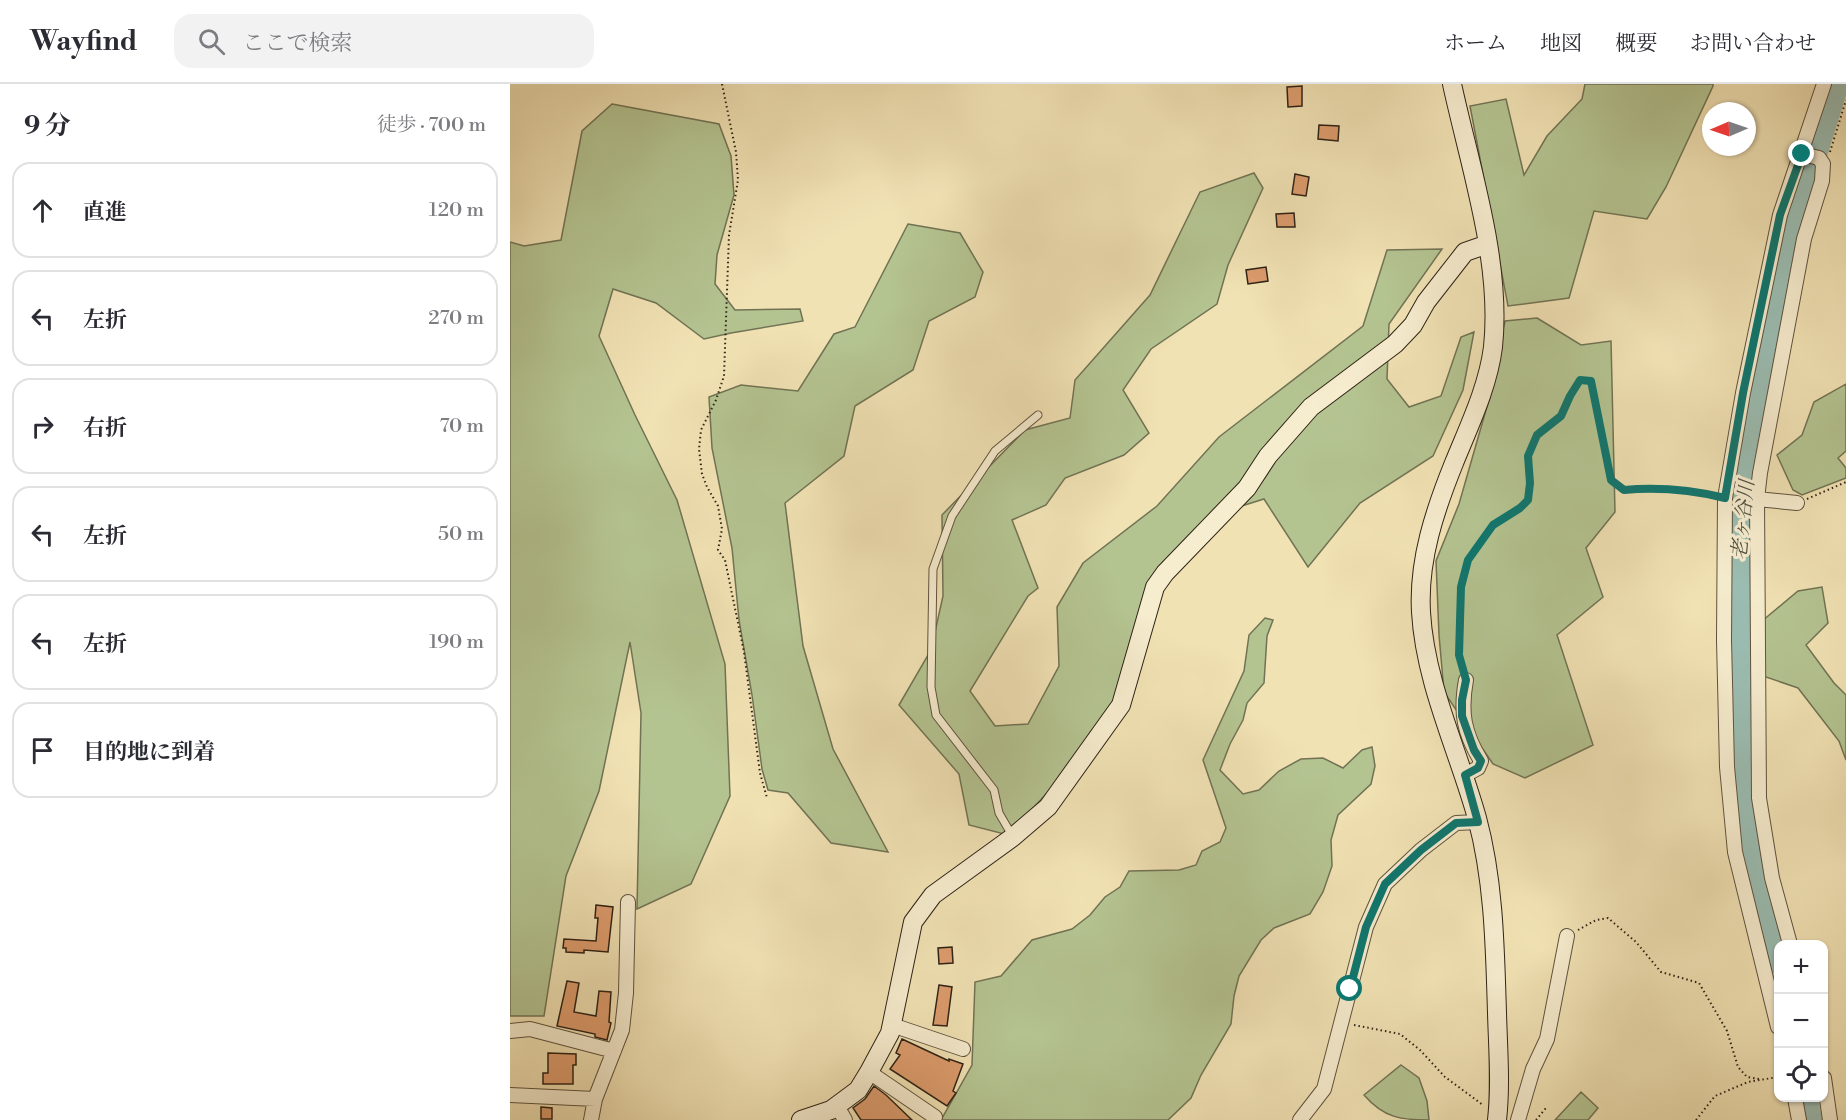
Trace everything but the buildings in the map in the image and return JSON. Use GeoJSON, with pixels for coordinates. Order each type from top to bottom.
{"type":"FeatureCollection","features":[{"type":"Feature","properties":{"kind":"street"},"geometry":{"type":"LineString","coordinates":[[1452,84],[1488,244],[1493,288],[1492,347],[1483,388],[1471,424],[1436,509],[1424,553],[1420,609],[1424,646],[1436,692],[1465,775],[1486,857],[1495,945],[1499,1093],[1494,1115]]}},
{"type":"Feature","properties":{"kind":"street"},"geometry":{"type":"LineString","coordinates":[[1774,1007],[1735,852],[1727,766],[1724,640],[1725,498],[1743,393],[1780,215],[1824,84]]}},
{"type":"Feature","properties":{"kind":"street"},"geometry":{"type":"LineString","coordinates":[[1789,940],[1772,878],[1759,798],[1757,499],[1762,461],[1804,239],[1822,181],[1823,164],[1819,158],[1802,154]]}},
{"type":"Feature","properties":{"kind":"street"},"geometry":{"type":"LineString","coordinates":[[801,1120],[831,1110],[841,1113],[869,1072],[890,1033],[913,922],[933,896],[1048,807],[1121,705],[1155,587],[1165,573],[1247,488],[1268,456],[1311,407],[1395,344],[1413,325],[1426,302],[1465,252],[1488,244]]}},
{"type":"Feature","properties":{"kind":"street"},"geometry":{"type":"LineString","coordinates":[[1757,499],[1797,503]]}},
{"type":"Feature","properties":{"kind":"street"},"geometry":{"type":"LineString","coordinates":[[1465,775],[1478,768],[1481,761],[1474,750],[1462,716],[1466,680]]}},
{"type":"Feature","properties":{"kind":"street"},"geometry":{"type":"LineString","coordinates":[[1300,1120],[1324,1089],[1343,1023],[1366,927],[1385,884],[1421,850],[1456,823],[1478,822]]}},
{"type":"Feature","properties":{"kind":"street"},"geometry":{"type":"LineString","coordinates":[[591,1120],[595,1099],[622,1030],[626,993],[628,902]]}},
{"type":"Feature","properties":{"kind":"street"},"geometry":{"type":"LineString","coordinates":[[1518,1120],[1533,1069],[1547,1039],[1568,936]]}},
{"type":"Feature","properties":{"kind":"street"},"geometry":{"type":"LineString","coordinates":[[892,1025],[963,1049]]}},
{"type":"Feature","properties":{"kind":"street"},"geometry":{"type":"LineString","coordinates":[[510,1031],[530,1029],[614,1052]]}},
{"type":"Feature","properties":{"kind":"street"},"geometry":{"type":"LineString","coordinates":[[869,1072],[935,1117],[933,1120]]}},
{"type":"Feature","properties":{"kind":"street"},"geometry":{"type":"LineString","coordinates":[[510,1095],[595,1099]]}},
{"type":"Feature","properties":{"kind":"street"},"geometry":{"type":"LineString","coordinates":[[1796,1102],[1799,1120]]}},
{"type":"Feature","properties":{"kind":"street"},"geometry":{"type":"LineString","coordinates":[[1827,1102],[1830,1120]]}},
{"type":"Feature","properties":{"kind":"lane"},"geometry":{"type":"LineString","coordinates":[[1012,837],[999,813],[994,790],[936,715],[931,687],[933,570],[952,516],[995,451],[1038,416]]}},
{"type":"Feature","properties":{"kind":"path"},"geometry":{"type":"LineString","coordinates":[[722,84],[736,152],[738,180],[729,235],[724,376],[716,400],[701,430],[699,449],[706,488],[718,506],[722,529],[718,550],[725,560],[744,652],[760,773],[767,798]]}},
{"type":"Feature","properties":{"kind":"path"},"geometry":{"type":"LineString","coordinates":[[1823,164],[1827,160],[1846,100]]}},
{"type":"Feature","properties":{"kind":"path"},"geometry":{"type":"LineString","coordinates":[[1466,680],[1459,655],[1461,587],[1468,560],[1493,525],[1520,508],[1528,500],[1530,483],[1528,456],[1537,435],[1561,416],[1580,380],[1591,381],[1611,480],[1624,490],[1648,488],[1690,491],[1725,498]]}},
{"type":"Feature","properties":{"kind":"path"},"geometry":{"type":"LineString","coordinates":[[1797,503],[1846,482]]}},
{"type":"Feature","properties":{"kind":"path"},"geometry":{"type":"LineString","coordinates":[[1568,936],[1596,920],[1608,918],[1636,942],[1661,972],[1699,983],[1727,1031],[1738,1067],[1747,1077],[1774,1078]]}},
{"type":"Feature","properties":{"kind":"path"},"geometry":{"type":"LineString","coordinates":[[1343,1023],[1400,1034],[1445,1077],[1494,1115]]}},
{"type":"Feature","properties":{"kind":"path"},"geometry":{"type":"LineString","coordinates":[[1696,1120],[1715,1096],[1759,1079]]}},
{"type":"Feature","properties":{"kind":"path"},"geometry":{"type":"LineString","coordinates":[[1536,1120],[1546,1108]]}},
{"type":"Feature","properties":{"kind":"green space"},"geometry":{"type":"Polygon","coordinates":[[[1585,84],[1713,84],[1706,102],[1702,102],[1702,110],[1666,187],[1647,219],[1594,211],[1569,298],[1508,306],[1470,106],[1506,99],[1524,175],[1547,136],[1582,99],[1585,84]]]}},
{"type":"Feature","properties":{"kind":"green space"},"geometry":{"type":"Polygon","coordinates":[[[612,104],[719,124],[731,156],[734,195],[717,255],[715,284],[735,310],[800,309],[803,321],[704,339],[656,303],[613,289],[599,336],[677,500],[725,664],[730,796],[691,884],[637,909],[641,713],[630,642],[599,791],[566,876],[544,1016],[510,1016],[510,242],[524,246],[561,240],[582,131],[612,104]]]}},
{"type":"Feature","properties":{"kind":"green space"},"geometry":{"type":"Polygon","coordinates":[[[1254,173],[1263,188],[1228,265],[1217,304],[1151,349],[1123,390],[1149,433],[1124,455],[1065,478],[1046,505],[1012,520],[1038,588],[1028,596],[970,691],[995,726],[1028,724],[1059,666],[1057,607],[1083,563],[1157,506],[1219,437],[1363,326],[1387,250],[1442,249],[1389,324],[1387,379],[1409,407],[1441,396],[1461,337],[1474,332],[1463,390],[1433,456],[1360,503],[1308,567],[1264,499],[1229,510],[1152,581],[1119,703],[1061,778],[1008,835],[969,825],[959,774],[899,705],[931,650],[943,596],[942,515],[1025,430],[1070,418],[1075,380],[1150,295],[1200,192],[1254,173]]]}},
{"type":"Feature","properties":{"kind":"green space"},"geometry":{"type":"Polygon","coordinates":[[[908,224],[960,233],[983,272],[975,297],[929,321],[913,370],[855,406],[844,456],[785,503],[803,646],[833,749],[888,852],[831,843],[788,793],[768,790],[762,769],[739,620],[732,548],[712,448],[709,397],[741,385],[798,391],[834,334],[855,327],[908,224]]]}},
{"type":"Feature","properties":{"kind":"green space"},"geometry":{"type":"Polygon","coordinates":[[[1537,318],[1581,345],[1611,341],[1615,512],[1586,548],[1603,597],[1557,635],[1593,745],[1525,778],[1493,764],[1444,692],[1436,561],[1459,504],[1488,403],[1505,321],[1537,318]]]}},
{"type":"Feature","properties":{"kind":"green space"},"geometry":{"type":"Polygon","coordinates":[[[1846,384],[1846,451],[1838,458],[1846,468],[1846,478],[1802,495],[1793,490],[1777,455],[1802,435],[1814,402],[1846,384]]]}},
{"type":"Feature","properties":{"kind":"green space"},"geometry":{"type":"Polygon","coordinates":[[[1822,587],[1828,623],[1806,645],[1834,683],[1846,695],[1846,760],[1839,741],[1798,688],[1763,676],[1762,621],[1798,591],[1822,587]]]}},
{"type":"Feature","properties":{"kind":"green space"},"geometry":{"type":"Polygon","coordinates":[[[1265,618],[1273,620],[1267,636],[1264,683],[1247,703],[1243,720],[1220,770],[1243,794],[1259,790],[1279,771],[1301,759],[1323,758],[1343,768],[1362,750],[1372,747],[1375,766],[1371,784],[1338,815],[1331,840],[1332,866],[1323,892],[1310,914],[1274,928],[1261,940],[1239,976],[1231,1024],[1201,1075],[1191,1098],[1168,1120],[941,1120],[972,1065],[975,982],[1001,976],[1032,940],[1072,929],[1090,915],[1105,897],[1120,887],[1129,871],[1179,870],[1196,865],[1202,851],[1220,842],[1226,828],[1203,760],[1244,671],[1249,635],[1265,618]]]}},
{"type":"Feature","properties":{"kind":"green space"},"geometry":{"type":"Polygon","coordinates":[[[1401,1065],[1419,1078],[1427,1101],[1429,1120],[1393,1116],[1379,1109],[1364,1095],[1401,1065]]]}},
{"type":"Feature","properties":{"kind":"green space"},"geometry":{"type":"Polygon","coordinates":[[[1581,1092],[1598,1108],[1588,1120],[1555,1120],[1581,1092]]]}},
{"type":"Feature","properties":{"kind":"waterway","name":"老ヶ谷川"},"geometry":{"type":"LineString","coordinates":[[1774,947],[1752,861],[1741,769],[1739,538],[1760,394],[1794,226],[1838,84]]}},
{"type":"Feature","properties":{"kind":"waterway","name":"老ヶ谷川"},"geometry":{"type":"LineString","coordinates":[[1808,1102],[1811,1120]]}},
{"type":"Feature","properties":{"kind":"route"},"geometry":{"type":"LineString","coordinates":[[1350,989],[1366,927],[1385,884],[1421,850],[1456,823],[1478,822],[1465,775],[1478,768],[1481,761],[1474,750],[1462,716],[1466,680],[1459,655],[1461,587],[1468,560],[1493,525],[1520,508],[1528,500],[1530,483],[1528,456],[1537,435],[1561,416],[1580,380],[1591,381],[1611,480],[1624,490],[1648,488],[1701,492],[1725,498],[1743,393],[1780,215],[1802,154]]}}]}
